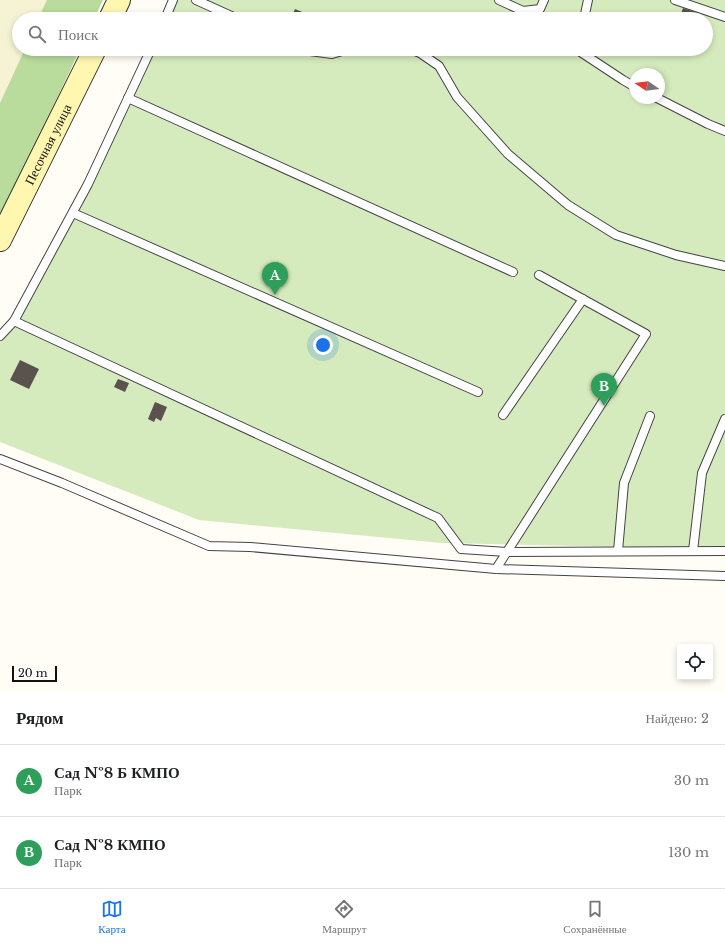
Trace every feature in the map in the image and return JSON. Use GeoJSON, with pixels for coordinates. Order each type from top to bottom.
{"type":"FeatureCollection","features":[{"type":"Feature","properties":{"kind":"main road"},"geometry":{"type":"LineString","coordinates":[[113,12],[119,0]]}},
{"type":"Feature","properties":{"kind":"main road","name":"Песочная улица"},"geometry":{"type":"LineString","coordinates":[[0,240],[92,56]]}},
{"type":"Feature","properties":{"kind":"lane"},"geometry":{"type":"LineString","coordinates":[[168,12],[173,0]]}},
{"type":"Feature","properties":{"kind":"lane"},"geometry":{"type":"LineString","coordinates":[[196,0],[223,12]]}},
{"type":"Feature","properties":{"kind":"lane"},"geometry":{"type":"LineString","coordinates":[[499,0],[523,11],[540,9],[544,0]]}},
{"type":"Feature","properties":{"kind":"lane"},"geometry":{"type":"LineString","coordinates":[[585,12],[588,0]]}},
{"type":"Feature","properties":{"kind":"lane"},"geometry":{"type":"LineString","coordinates":[[675,0],[696,4],[725,17]]}},
{"type":"Feature","properties":{"kind":"lane"},"geometry":{"type":"LineString","coordinates":[[0,336],[14,321],[73,213],[148,56]]}},
{"type":"Feature","properties":{"kind":"lane"},"geometry":{"type":"LineString","coordinates":[[424,56],[439,66],[457,97],[508,154],[568,205],[616,236],[676,255],[725,266]]}},
{"type":"Feature","properties":{"kind":"lane"},"geometry":{"type":"LineString","coordinates":[[587,56],[629,83]]}},
{"type":"Feature","properties":{"kind":"lane"},"geometry":{"type":"LineString","coordinates":[[128,98],[513,272]]}},
{"type":"Feature","properties":{"kind":"lane"},"geometry":{"type":"LineString","coordinates":[[665,102],[708,124],[725,130]]}},
{"type":"Feature","properties":{"kind":"lane"},"geometry":{"type":"LineString","coordinates":[[73,213],[478,392]]}},
{"type":"Feature","properties":{"kind":"lane"},"geometry":{"type":"LineString","coordinates":[[496,569],[646,334],[539,275]]}},
{"type":"Feature","properties":{"kind":"lane"},"geometry":{"type":"LineString","coordinates":[[503,415],[583,299]]}},
{"type":"Feature","properties":{"kind":"lane"},"geometry":{"type":"LineString","coordinates":[[14,321],[438,518],[461,549],[507,552],[725,551]]}},
{"type":"Feature","properties":{"kind":"lane"},"geometry":{"type":"LineString","coordinates":[[618,551],[624,483],[650,416]]}},
{"type":"Feature","properties":{"kind":"lane"},"geometry":{"type":"LineString","coordinates":[[693,551],[702,473],[725,419]]}},
{"type":"Feature","properties":{"kind":"lane"},"geometry":{"type":"LineString","coordinates":[[0,458],[209,546],[250,547],[496,569],[725,576]]}},
{"type":"Feature","properties":{"kind":"shaded area"},"geometry":{"type":"Polygon","coordinates":[[[0,0],[94,0],[88,12],[12,12],[12,56],[66,56],[0,187],[0,0]]]}},
{"type":"Feature","properties":{"kind":"green space"},"geometry":{"type":"Polygon","coordinates":[[[47,0],[103,0],[97,12],[41,12],[47,0]]]}},
{"type":"Feature","properties":{"kind":"green space"},"geometry":{"type":"Polygon","coordinates":[[[169,0],[725,0],[725,549],[442,543],[199,520],[0,442],[0,341],[20,320],[144,56],[713,56],[713,12],[164,12],[169,0]]]}},
{"type":"Feature","properties":{"kind":"green space"},"geometry":{"type":"Polygon","coordinates":[[[22,56],[77,56],[0,221],[0,103],[22,56]]]}},
{"type":"Feature","properties":{"kind":"building"},"geometry":{"type":"Polygon","coordinates":[[[683,8],[695,12],[682,12],[683,8]]]}},
{"type":"Feature","properties":{"kind":"building"},"geometry":{"type":"Polygon","coordinates":[[[295,9],[302,12],[294,12],[295,9]]]}},
{"type":"Feature","properties":{"kind":"building"},"geometry":{"type":"Polygon","coordinates":[[[20,360],[39,369],[29,389],[10,380],[20,360]]]}},
{"type":"Feature","properties":{"kind":"building"},"geometry":{"type":"Polygon","coordinates":[[[118,379],[129,383],[125,392],[114,387],[118,379]]]}},
{"type":"Feature","properties":{"kind":"building"},"geometry":{"type":"Polygon","coordinates":[[[155,402],[167,407],[161,421],[156,418],[154,422],[148,419],[155,402]]]}},
{"type":"Feature","properties":{"kind":"place","name":"Сад №8 Б КМПО"},"geometry":{"type":"Point","coordinates":[275,295]}},
{"type":"Feature","properties":{"kind":"place","name":"Сад №8 КМПО"},"geometry":{"type":"Point","coordinates":[604,406]}}]}
